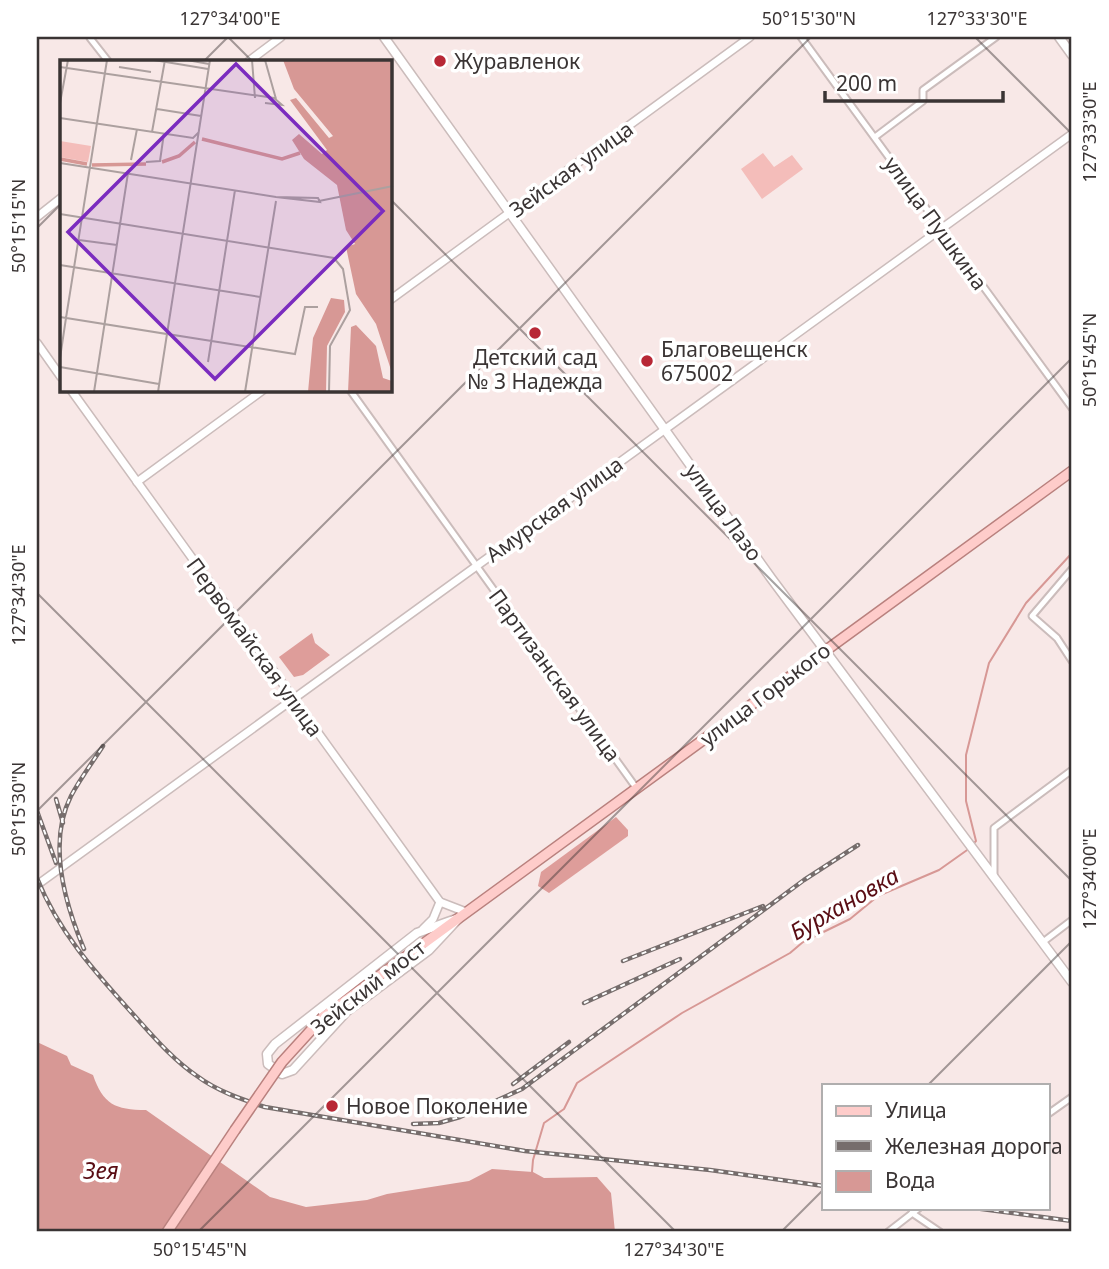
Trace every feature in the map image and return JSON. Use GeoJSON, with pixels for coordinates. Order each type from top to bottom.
{"type":"FeatureCollection","features":[{"type":"Feature","properties":{"kind":"main road","name":"улица Лазо"},"geometry":{"type":"LineString","coordinates":[[384,37],[663,429],[1072,982]]}},
{"type":"Feature","properties":{"kind":"main road"},"geometry":{"type":"LineString","coordinates":[[1059,37],[1072,55]]}},
{"type":"Feature","properties":{"kind":"main road","name":"улица Горького"},"geometry":{"type":"LineString","coordinates":[[463,915],[423,929],[360,975],[275,1044],[267,1054],[268,1064],[274,1071],[282,1074],[293,1070],[332,1024],[429,950],[463,915],[824,649],[1072,471]]}},
{"type":"Feature","properties":{"kind":"main road","name":"Зейский мост"},"geometry":{"type":"LineString","coordinates":[[167,1232],[282,1062],[323,1017],[463,915]]}},
{"type":"Feature","properties":{"kind":"street"},"geometry":{"type":"LineString","coordinates":[[250,60],[281,37]]}},
{"type":"Feature","properties":{"kind":"street","name":"Зейская улица"},"geometry":{"type":"LineString","coordinates":[[392,299],[750,37]]}},
{"type":"Feature","properties":{"kind":"street","name":"улица Пушкина"},"geometry":{"type":"LineString","coordinates":[[801,37],[1072,408]]}},
{"type":"Feature","properties":{"kind":"street"},"geometry":{"type":"LineString","coordinates":[[874,137],[923,101],[923,90],[996,37]]}},
{"type":"Feature","properties":{"kind":"street"},"geometry":{"type":"LineString","coordinates":[[90,38],[106,60]]}},
{"type":"Feature","properties":{"kind":"street","name":"Амурская улица"},"geometry":{"type":"LineString","coordinates":[[37,885],[1072,134]]}},
{"type":"Feature","properties":{"kind":"street"},"geometry":{"type":"LineString","coordinates":[[37,216],[60,199]]}},
{"type":"Feature","properties":{"kind":"street"},"geometry":{"type":"LineString","coordinates":[[37,343],[60,376]]}},
{"type":"Feature","properties":{"kind":"street","name":"Первомайская улица"},"geometry":{"type":"LineString","coordinates":[[72,392],[440,902]]}},
{"type":"Feature","properties":{"kind":"street"},"geometry":{"type":"LineString","coordinates":[[137,482],[260,392]]}},
{"type":"Feature","properties":{"kind":"street","name":"Партизанская улица"},"geometry":{"type":"LineString","coordinates":[[351,392],[637,789]]}},
{"type":"Feature","properties":{"kind":"street"},"geometry":{"type":"LineString","coordinates":[[1072,569],[1032,616],[1057,638],[1072,661]]}},
{"type":"Feature","properties":{"kind":"street"},"geometry":{"type":"LineString","coordinates":[[994,876],[994,828],[1072,770]]}},
{"type":"Feature","properties":{"kind":"street"},"geometry":{"type":"LineString","coordinates":[[423,929],[433,919],[440,902],[463,915]]}},
{"type":"Feature","properties":{"kind":"street"},"geometry":{"type":"LineString","coordinates":[[1043,942],[1072,920]]}},
{"type":"Feature","properties":{"kind":"street"},"geometry":{"type":"LineString","coordinates":[[1050,1113],[1072,1097]]}},
{"type":"Feature","properties":{"kind":"street"},"geometry":{"type":"LineString","coordinates":[[888,1232],[916,1210]]}},
{"type":"Feature","properties":{"kind":"street"},"geometry":{"type":"LineString","coordinates":[[912,1213],[940,1232]]}},
{"type":"Feature","properties":{"kind":"shaded area"},"geometry":{"type":"Polygon","coordinates":[[[763,153],[774,167],[792,155],[803,169],[762,199],[741,169],[763,153]]]}},
{"type":"Feature","properties":{"kind":"shaded area"},"geometry":{"type":"Polygon","coordinates":[[[312,633],[315,643],[330,655],[303,675],[294,677],[279,657],[312,633]]]}},
{"type":"Feature","properties":{"kind":"shaded area"},"geometry":{"type":"Polygon","coordinates":[[[616,817],[628,830],[628,836],[549,893],[538,886],[541,872],[616,817]]]}},
{"type":"Feature","properties":{"kind":"water","name":"Зея"},"geometry":{"type":"Polygon","coordinates":[[[37,1042],[67,1056],[71,1065],[93,1075],[101,1093],[118,1107],[146,1110],[270,1197],[306,1207],[367,1200],[387,1194],[469,1181],[492,1169],[533,1172],[544,1178],[597,1177],[611,1193],[615,1232],[37,1232],[37,1042]]]}},
{"type":"Feature","properties":{"kind":"waterway","name":"Бурхановка"},"geometry":{"type":"LineString","coordinates":[[973,844],[976,841],[966,801],[966,755],[989,663],[1026,603],[1072,553]]}},
{"type":"Feature","properties":{"kind":"waterway","name":"Бурхановка"},"geometry":{"type":"LineString","coordinates":[[532,1172],[544,1123],[564,1109],[577,1083],[682,1013],[790,953],[803,942],[850,919],[878,896],[939,870],[970,848]]}},
{"type":"Feature","properties":{"kind":"railway"},"geometry":{"type":"LineString","coordinates":[[84,949],[65,893],[61,873],[60,833],[71,796],[103,746]]}},
{"type":"Feature","properties":{"kind":"railway"},"geometry":{"type":"LineString","coordinates":[[56,799],[63,823]]}},
{"type":"Feature","properties":{"kind":"railway"},"geometry":{"type":"LineString","coordinates":[[37,811],[56,863]]}},
{"type":"Feature","properties":{"kind":"railway"},"geometry":{"type":"LineString","coordinates":[[413,1124],[439,1123],[460,1117],[522,1089],[804,880],[858,845]]}},
{"type":"Feature","properties":{"kind":"railway"},"geometry":{"type":"LineString","coordinates":[[37,878],[55,916],[78,950],[147,1030],[188,1069],[213,1086],[238,1098],[265,1107],[525,1151],[710,1170],[822,1186]]}},
{"type":"Feature","properties":{"kind":"railway"},"geometry":{"type":"LineString","coordinates":[[623,961],[763,906]]}},
{"type":"Feature","properties":{"kind":"railway"},"geometry":{"type":"LineString","coordinates":[[584,1003],[680,959]]}},
{"type":"Feature","properties":{"kind":"railway"},"geometry":{"type":"LineString","coordinates":[[513,1084],[569,1042]]}},
{"type":"Feature","properties":{"kind":"railway"},"geometry":{"type":"LineString","coordinates":[[989,1210],[1072,1221]]}},
{"type":"Feature","properties":{"kind":"place","name":"Журавленок"},"geometry":{"type":"Point","coordinates":[440,61]}},
{"type":"Feature","properties":{"kind":"place","name":"Детский сад № 3 Надежда"},"geometry":{"type":"Point","coordinates":[535,333]}},
{"type":"Feature","properties":{"kind":"place","name":"Благовещенск 675002"},"geometry":{"type":"Point","coordinates":[647,361]}},
{"type":"Feature","properties":{"kind":"place","name":"Новое Поколение"},"geometry":{"type":"Point","coordinates":[332,1106]}}]}
